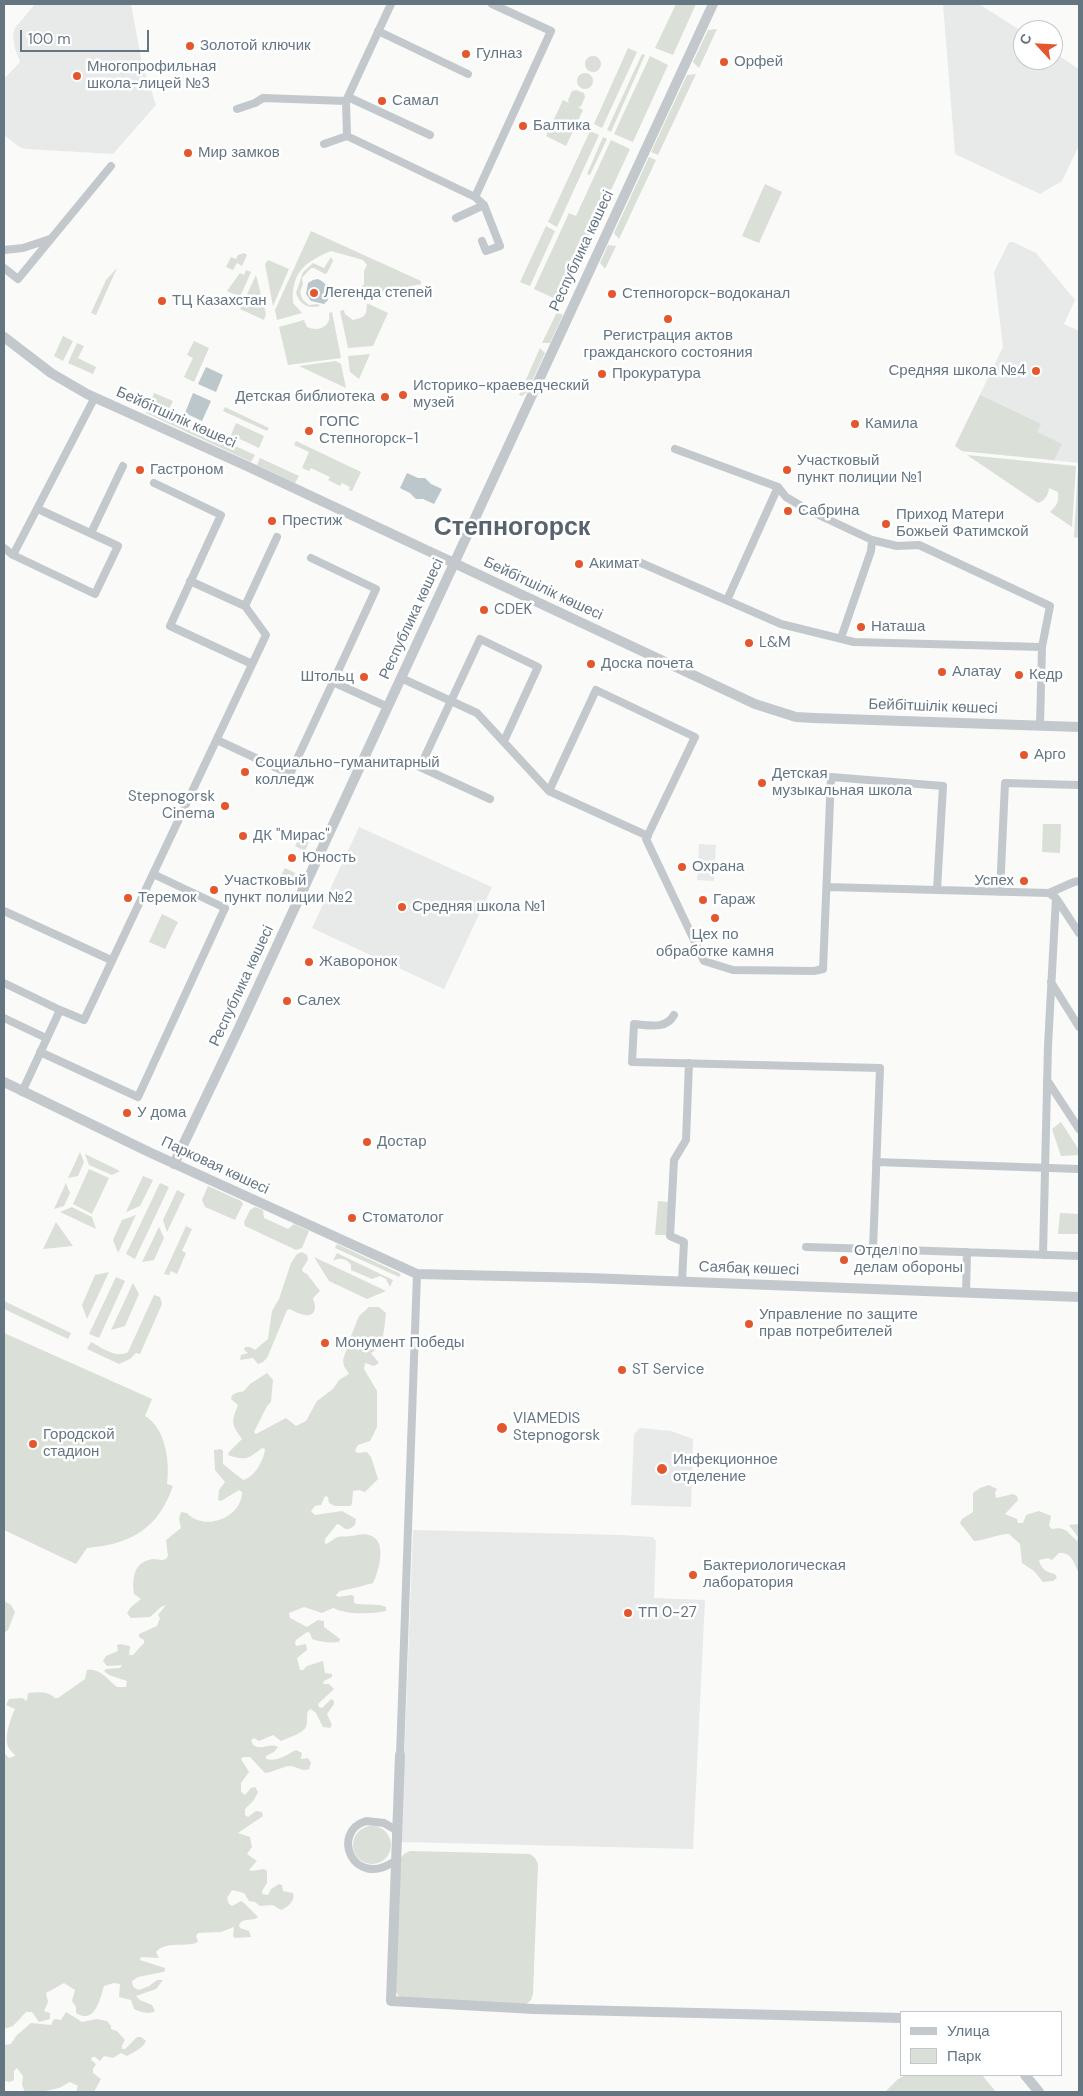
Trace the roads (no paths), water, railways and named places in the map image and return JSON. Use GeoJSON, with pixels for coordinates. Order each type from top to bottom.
{"type":"FeatureCollection","features":[{"type":"Feature","properties":{"kind":"street"},"geometry":{"type":"LineString","coordinates":[[348,136],[347,99],[391,4]]}},
{"type":"Feature","properties":{"kind":"street"},"geometry":{"type":"LineString","coordinates":[[475,197],[551,31],[492,4]]}},
{"type":"Feature","properties":{"kind":"street","name":"Республика көшесі"},"geometry":{"type":"LineString","coordinates":[[174,1164],[455,564],[713,4]]}},
{"type":"Feature","properties":{"kind":"street"},"geometry":{"type":"LineString","coordinates":[[378,31],[468,74]]}},
{"type":"Feature","properties":{"kind":"street"},"geometry":{"type":"LineString","coordinates":[[237,109],[255,103],[262,98],[347,99],[430,135]]}},
{"type":"Feature","properties":{"kind":"street"},"geometry":{"type":"LineString","coordinates":[[324,144],[348,136],[475,197],[484,205],[500,246],[486,251],[482,241]]}},
{"type":"Feature","properties":{"kind":"street"},"geometry":{"type":"LineString","coordinates":[[4,268],[18,279],[111,166]]}},
{"type":"Feature","properties":{"kind":"street"},"geometry":{"type":"LineString","coordinates":[[456,218],[484,205]]}},
{"type":"Feature","properties":{"kind":"street"},"geometry":{"type":"LineString","coordinates":[[4,250],[23,248],[51,238]]}},
{"type":"Feature","properties":{"kind":"street","name":"Бейбітшілік көшесі"},"geometry":{"type":"LineString","coordinates":[[4,337],[51,373],[95,398],[248,467],[756,704],[778,712],[814,718],[1079,727]]}},
{"type":"Feature","properties":{"kind":"street"},"geometry":{"type":"LineString","coordinates":[[14,555],[95,398]]}},
{"type":"Feature","properties":{"kind":"street"},"geometry":{"type":"LineString","coordinates":[[675,449],[778,486],[786,497],[808,510],[872,540],[897,546],[919,545],[1050,606],[1042,647],[1040,726]]}},
{"type":"Feature","properties":{"kind":"street"},"geometry":{"type":"LineString","coordinates":[[91,533],[123,466]]}},
{"type":"Feature","properties":{"kind":"street"},"geometry":{"type":"LineString","coordinates":[[154,483],[221,515],[170,626],[252,664]]}},
{"type":"Feature","properties":{"kind":"street"},"geometry":{"type":"LineString","coordinates":[[726,600],[778,486]]}},
{"type":"Feature","properties":{"kind":"street"},"geometry":{"type":"LineString","coordinates":[[4,548],[14,555],[95,594],[118,546],[38,509]]}},
{"type":"Feature","properties":{"kind":"street"},"geometry":{"type":"LineString","coordinates":[[245,606],[278,537]]}},
{"type":"Feature","properties":{"kind":"street"},"geometry":{"type":"LineString","coordinates":[[840,638],[871,551],[872,540]]}},
{"type":"Feature","properties":{"kind":"street"},"geometry":{"type":"LineString","coordinates":[[216,740],[290,774],[376,588],[311,558]]}},
{"type":"Feature","properties":{"kind":"street"},"geometry":{"type":"LineString","coordinates":[[639,562],[780,624],[854,642],[1042,647]]}},
{"type":"Feature","properties":{"kind":"street"},"geometry":{"type":"LineString","coordinates":[[4,983],[84,1020],[266,635],[245,606],[190,580]]}},
{"type":"Feature","properties":{"kind":"street"},"geometry":{"type":"LineString","coordinates":[[490,799],[420,767],[480,639],[538,667],[504,741]]}},
{"type":"Feature","properties":{"kind":"street"},"geometry":{"type":"LineString","coordinates":[[401,678],[477,713],[548,791],[648,836]]}},
{"type":"Feature","properties":{"kind":"street"},"geometry":{"type":"LineString","coordinates":[[333,682],[388,707]]}},
{"type":"Feature","properties":{"kind":"street"},"geometry":{"type":"LineString","coordinates":[[548,791],[596,690],[695,737],[646,839],[704,961],[733,970],[814,971],[823,969],[831,777],[943,786],[937,890]]}},
{"type":"Feature","properties":{"kind":"street"},"geometry":{"type":"LineString","coordinates":[[1000,892],[1005,783],[1079,785]]}},
{"type":"Feature","properties":{"kind":"street"},"geometry":{"type":"LineString","coordinates":[[40,1052],[138,1097],[225,908],[153,874]]}},
{"type":"Feature","properties":{"kind":"street"},"geometry":{"type":"LineString","coordinates":[[827,887],[1049,893],[1079,881]]}},
{"type":"Feature","properties":{"kind":"street"},"geometry":{"type":"LineString","coordinates":[[1049,893],[1056,898],[1079,932]]}},
{"type":"Feature","properties":{"kind":"street"},"geometry":{"type":"LineString","coordinates":[[1043,1255],[1047,1080],[1056,898]]}},
{"type":"Feature","properties":{"kind":"street"},"geometry":{"type":"LineString","coordinates":[[4,911],[111,960]]}},
{"type":"Feature","properties":{"kind":"street"},"geometry":{"type":"LineString","coordinates":[[1051,982],[1079,1027]]}},
{"type":"Feature","properties":{"kind":"street"},"geometry":{"type":"LineString","coordinates":[[22,1092],[60,1010]]}},
{"type":"Feature","properties":{"kind":"street"},"geometry":{"type":"LineString","coordinates":[[674,1015],[670,1022],[664,1025],[634,1024],[632,1062],[880,1068],[873,1249]]}},
{"type":"Feature","properties":{"kind":"street"},"geometry":{"type":"LineString","coordinates":[[4,1018],[46,1038]]}},
{"type":"Feature","properties":{"kind":"street"},"geometry":{"type":"LineString","coordinates":[[682,1281],[684,1242],[670,1236],[674,1160],[686,1140],[689,1064]]}},
{"type":"Feature","properties":{"kind":"street"},"geometry":{"type":"LineString","coordinates":[[1047,1080],[1079,1129]]}},
{"type":"Feature","properties":{"kind":"street","name":"Парковая көшесі"},"geometry":{"type":"LineString","coordinates":[[4,1082],[174,1164],[416,1274]]}},
{"type":"Feature","properties":{"kind":"street"},"geometry":{"type":"LineString","coordinates":[[876,1162],[1079,1169]]}},
{"type":"Feature","properties":{"kind":"street"},"geometry":{"type":"LineString","coordinates":[[806,1247],[1079,1256]]}},
{"type":"Feature","properties":{"kind":"street"},"geometry":{"type":"LineString","coordinates":[[966,1293],[968,1252]]}},
{"type":"Feature","properties":{"kind":"street"},"geometry":{"type":"LineString","coordinates":[[416,1274],[391,2001],[543,2009],[900,2018]]}},
{"type":"Feature","properties":{"kind":"street","name":"Саябақ көшесі"},"geometry":{"type":"LineString","coordinates":[[416,1274],[682,1281],[1079,1297]]}},
{"type":"Feature","properties":{"kind":"street"},"geometry":{"type":"LineString","coordinates":[[395,1861],[383,1868],[362,1867],[351,1858],[348,1842],[352,1830],[366,1821],[384,1823],[396,1830]]}},
{"type":"Feature","properties":{"kind":"street"},"geometry":{"type":"LineString","coordinates":[[1026,2076],[1039,2092]]}},
{"type":"Feature","properties":{"kind":"place","name":"Золотой ключик"},"geometry":{"type":"Point","coordinates":[190,46]}},
{"type":"Feature","properties":{"kind":"place","name":"Гулназ"},"geometry":{"type":"Point","coordinates":[466,54]}},
{"type":"Feature","properties":{"kind":"place","name":"Орфей"},"geometry":{"type":"Point","coordinates":[724,62]}},
{"type":"Feature","properties":{"kind":"place","name":"Многопрофильная школа-лицей №3"},"geometry":{"type":"Point","coordinates":[77,76]}},
{"type":"Feature","properties":{"kind":"place","name":"Самал"},"geometry":{"type":"Point","coordinates":[382,101]}},
{"type":"Feature","properties":{"kind":"place","name":"Балтика"},"geometry":{"type":"Point","coordinates":[523,126]}},
{"type":"Feature","properties":{"kind":"place","name":"Мир замков"},"geometry":{"type":"Point","coordinates":[188,153]}},
{"type":"Feature","properties":{"kind":"place","name":"Легенда степей"},"geometry":{"type":"Point","coordinates":[314,293]}},
{"type":"Feature","properties":{"kind":"place","name":"Степногорск-водоканал"},"geometry":{"type":"Point","coordinates":[612,294]}},
{"type":"Feature","properties":{"kind":"place","name":"ТЦ Казахстан"},"geometry":{"type":"Point","coordinates":[162,301]}},
{"type":"Feature","properties":{"kind":"place","name":"Регистрация актов гражданского состояния"},"geometry":{"type":"Point","coordinates":[668,319]}},
{"type":"Feature","properties":{"kind":"place","name":"Средняя школа №4"},"geometry":{"type":"Point","coordinates":[1036,371]}},
{"type":"Feature","properties":{"kind":"place","name":"Прокуратура"},"geometry":{"type":"Point","coordinates":[602,374]}},
{"type":"Feature","properties":{"kind":"place","name":"Историко-краеведческий музей"},"geometry":{"type":"Point","coordinates":[403,395]}},
{"type":"Feature","properties":{"kind":"place","name":"Детская библиотека"},"geometry":{"type":"Point","coordinates":[385,397]}},
{"type":"Feature","properties":{"kind":"place","name":"Камила"},"geometry":{"type":"Point","coordinates":[855,424]}},
{"type":"Feature","properties":{"kind":"place","name":"ГОПС Степногорск-1"},"geometry":{"type":"Point","coordinates":[309,431]}},
{"type":"Feature","properties":{"kind":"place","name":"Гастроном"},"geometry":{"type":"Point","coordinates":[140,470]}},
{"type":"Feature","properties":{"kind":"place","name":"Участковый пункт полиции №1"},"geometry":{"type":"Point","coordinates":[787,470]}},
{"type":"Feature","properties":{"kind":"place","name":"Сабрина"},"geometry":{"type":"Point","coordinates":[788,511]}},
{"type":"Feature","properties":{"kind":"place","name":"Престиж"},"geometry":{"type":"Point","coordinates":[272,521]}},
{"type":"Feature","properties":{"kind":"place","name":"Приход Матери Божьей Фатимской"},"geometry":{"type":"Point","coordinates":[886,524]}},
{"type":"Feature","properties":{"kind":"place","name":"Акимат"},"geometry":{"type":"Point","coordinates":[579,564]}},
{"type":"Feature","properties":{"kind":"place","name":"CDEK"},"geometry":{"type":"Point","coordinates":[484,610]}},
{"type":"Feature","properties":{"kind":"place","name":"Наташа"},"geometry":{"type":"Point","coordinates":[861,627]}},
{"type":"Feature","properties":{"kind":"place","name":"L&M"},"geometry":{"type":"Point","coordinates":[749,643]}},
{"type":"Feature","properties":{"kind":"place","name":"Доска почета"},"geometry":{"type":"Point","coordinates":[591,664]}},
{"type":"Feature","properties":{"kind":"place","name":"Алатау"},"geometry":{"type":"Point","coordinates":[942,672]}},
{"type":"Feature","properties":{"kind":"place","name":"Кедр"},"geometry":{"type":"Point","coordinates":[1019,675]}},
{"type":"Feature","properties":{"kind":"place","name":"Штольц"},"geometry":{"type":"Point","coordinates":[364,677]}},
{"type":"Feature","properties":{"kind":"place","name":"Арго"},"geometry":{"type":"Point","coordinates":[1024,755]}},
{"type":"Feature","properties":{"kind":"place","name":"Социально-гуманитарный колледж"},"geometry":{"type":"Point","coordinates":[245,772]}},
{"type":"Feature","properties":{"kind":"place","name":"Детская музыкальная школа"},"geometry":{"type":"Point","coordinates":[762,783]}},
{"type":"Feature","properties":{"kind":"place","name":"Stepnogorsk Cinema"},"geometry":{"type":"Point","coordinates":[225,806]}},
{"type":"Feature","properties":{"kind":"place","name":"ДК \"Мирас\""},"geometry":{"type":"Point","coordinates":[243,836]}},
{"type":"Feature","properties":{"kind":"place","name":"Юность"},"geometry":{"type":"Point","coordinates":[292,858]}},
{"type":"Feature","properties":{"kind":"place","name":"Охрана"},"geometry":{"type":"Point","coordinates":[682,867]}},
{"type":"Feature","properties":{"kind":"place","name":"Успех"},"geometry":{"type":"Point","coordinates":[1024,881]}},
{"type":"Feature","properties":{"kind":"place","name":"Участковый пункт полиции №2"},"geometry":{"type":"Point","coordinates":[214,890]}},
{"type":"Feature","properties":{"kind":"place","name":"Теремок"},"geometry":{"type":"Point","coordinates":[128,898]}},
{"type":"Feature","properties":{"kind":"place","name":"Гараж"},"geometry":{"type":"Point","coordinates":[703,900]}},
{"type":"Feature","properties":{"kind":"place","name":"Средняя школа №1"},"geometry":{"type":"Point","coordinates":[402,907]}},
{"type":"Feature","properties":{"kind":"place","name":"Цех по обработке камня"},"geometry":{"type":"Point","coordinates":[715,918]}},
{"type":"Feature","properties":{"kind":"place","name":"Жаворонок"},"geometry":{"type":"Point","coordinates":[309,962]}},
{"type":"Feature","properties":{"kind":"place","name":"Салех"},"geometry":{"type":"Point","coordinates":[287,1001]}},
{"type":"Feature","properties":{"kind":"place","name":"У дома"},"geometry":{"type":"Point","coordinates":[127,1113]}},
{"type":"Feature","properties":{"kind":"place","name":"Достар"},"geometry":{"type":"Point","coordinates":[367,1142]}},
{"type":"Feature","properties":{"kind":"place","name":"Стоматолог"},"geometry":{"type":"Point","coordinates":[352,1218]}},
{"type":"Feature","properties":{"kind":"place","name":"Отдел по делам обороны"},"geometry":{"type":"Point","coordinates":[844,1260]}},
{"type":"Feature","properties":{"kind":"place","name":"Управление по защите прав потребителей"},"geometry":{"type":"Point","coordinates":[749,1324]}},
{"type":"Feature","properties":{"kind":"place","name":"Монумент Победы"},"geometry":{"type":"Point","coordinates":[325,1343]}},
{"type":"Feature","properties":{"kind":"place","name":"ST Service"},"geometry":{"type":"Point","coordinates":[622,1370]}},
{"type":"Feature","properties":{"kind":"place","name":"VIAMEDIS Stepnogorsk"},"geometry":{"type":"Point","coordinates":[502,1428]}},
{"type":"Feature","properties":{"kind":"place","name":"Городской стадион"},"geometry":{"type":"Point","coordinates":[33,1444]}},
{"type":"Feature","properties":{"kind":"place","name":"Инфекционное отделение"},"geometry":{"type":"Point","coordinates":[662,1469]}},
{"type":"Feature","properties":{"kind":"place","name":"Бактериологическая лаборатория"},"geometry":{"type":"Point","coordinates":[693,1575]}},
{"type":"Feature","properties":{"kind":"place","name":"ТП 0-27"},"geometry":{"type":"Point","coordinates":[628,1613]}},
{"type":"Feature","properties":{"kind":"district","name":"Степногорск"},"geometry":{"type":"Point","coordinates":[512,528]}}]}
